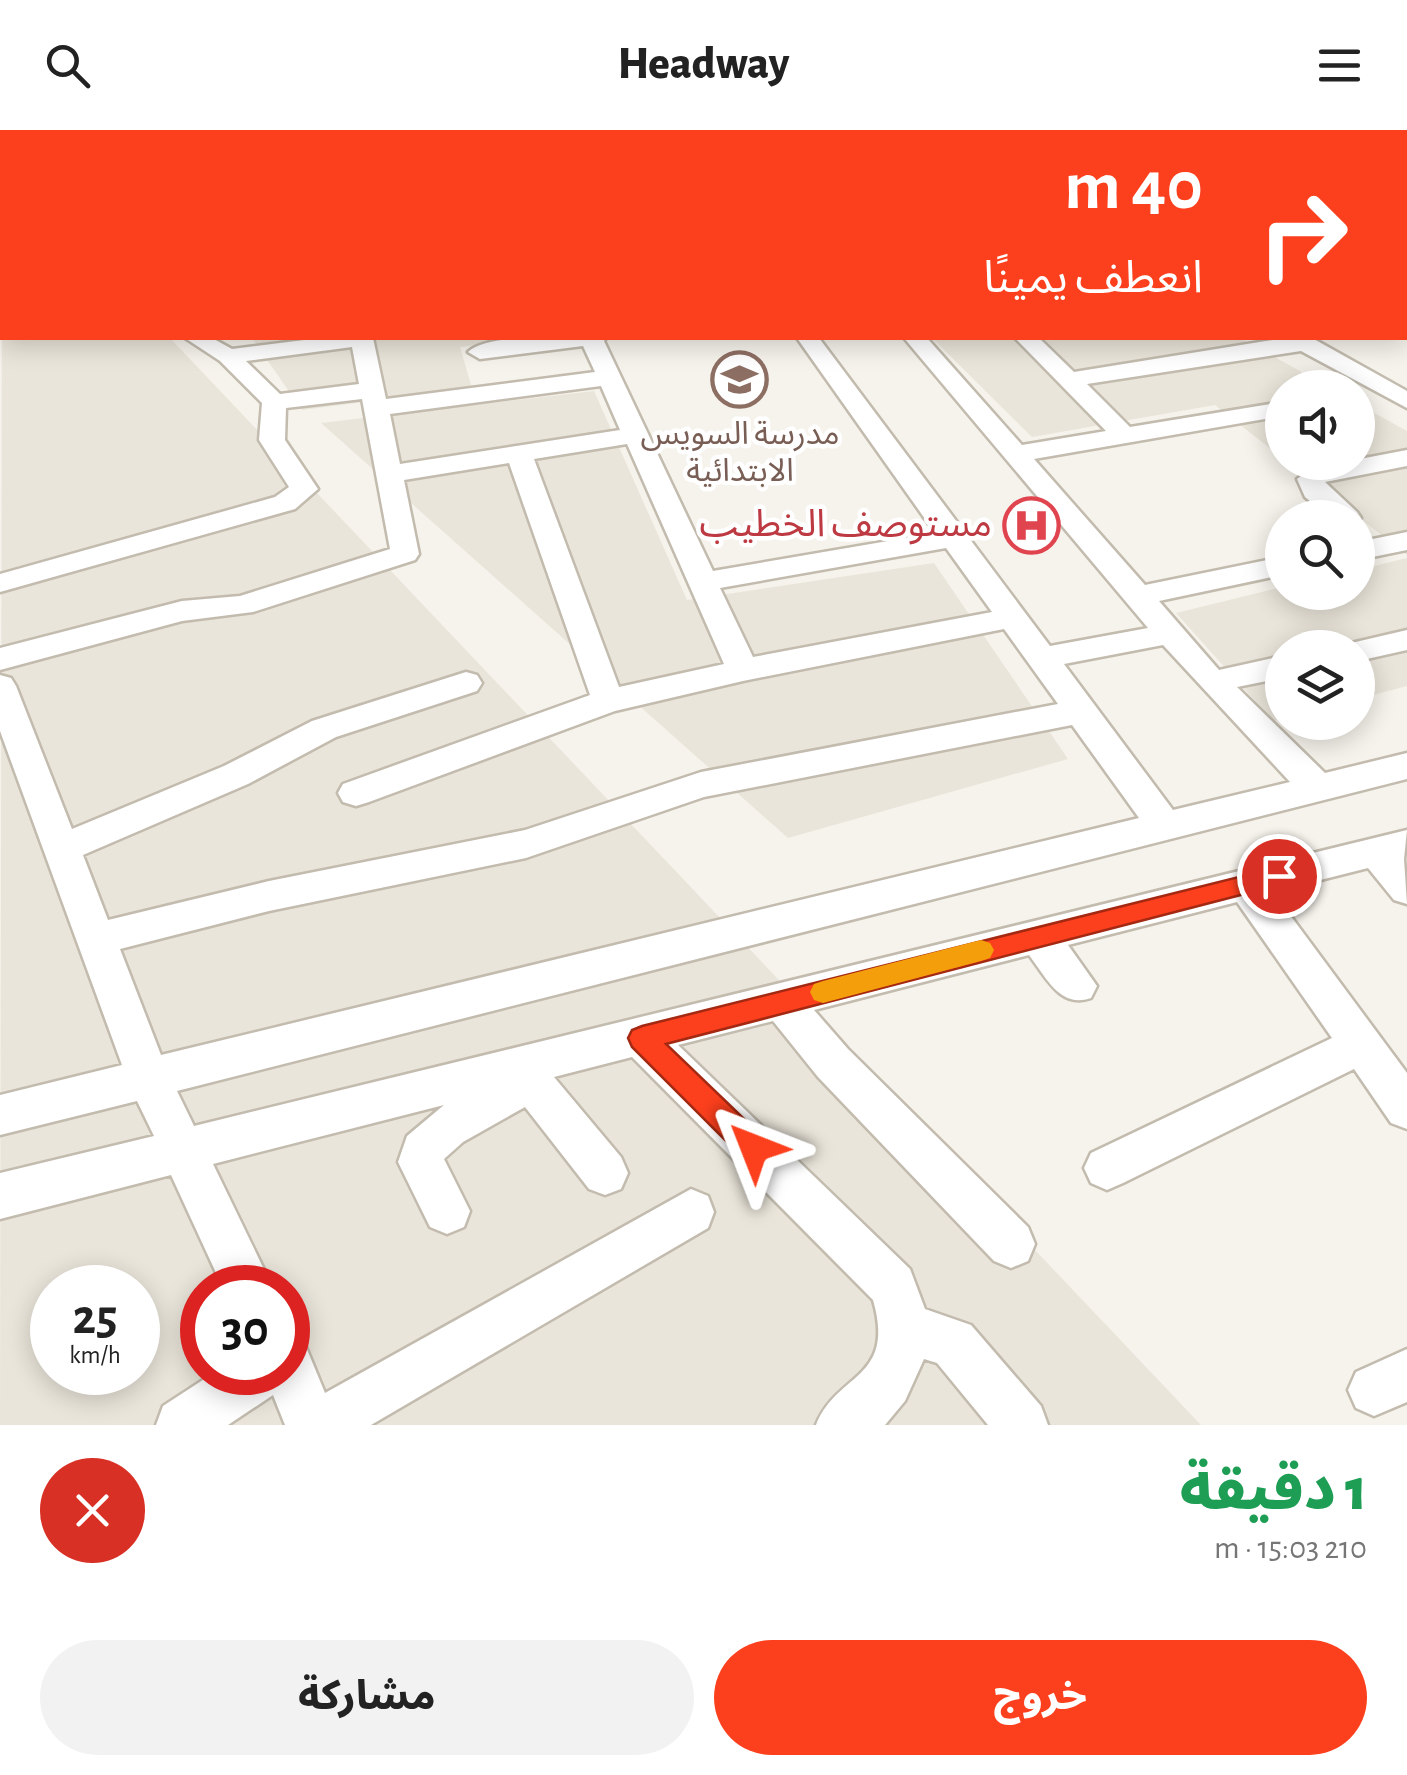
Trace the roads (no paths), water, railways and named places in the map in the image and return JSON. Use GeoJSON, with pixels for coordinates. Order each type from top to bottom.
{"type":"FeatureCollection","features":[{"type":"Feature","properties":{"kind":"street"},"geometry":{"type":"LineString","coordinates":[[200,340],[228,356],[274,402],[493,393],[612,377]]}},
{"type":"Feature","properties":{"kind":"street"},"geometry":{"type":"LineString","coordinates":[[228,356],[348,340]]}},
{"type":"Feature","properties":{"kind":"street"},"geometry":{"type":"LineString","coordinates":[[0,659],[182,611],[242,604],[404,554],[363,340]]}},
{"type":"Feature","properties":{"kind":"street"},"geometry":{"type":"LineString","coordinates":[[493,393],[477,345],[560,340]]}},
{"type":"Feature","properties":{"kind":"street"},"geometry":{"type":"LineString","coordinates":[[594,340],[743,670]]}},
{"type":"Feature","properties":{"kind":"street"},"geometry":{"type":"LineString","coordinates":[[809,340],[1164,824]]}},
{"type":"Feature","properties":{"kind":"street"},"geometry":{"type":"LineString","coordinates":[[917,340],[1212,682],[1316,786]]}},
{"type":"Feature","properties":{"kind":"street"},"geometry":{"type":"LineString","coordinates":[[1028,340],[1125,436]]}},
{"type":"Feature","properties":{"kind":"street"},"geometry":{"type":"LineString","coordinates":[[1068,380],[1300,340],[1398,396]]}},
{"type":"Feature","properties":{"kind":"street"},"geometry":{"type":"LineString","coordinates":[[0,582],[300,496],[304,489],[302,480],[272,440],[274,402]]}},
{"type":"Feature","properties":{"kind":"street"},"geometry":{"type":"LineString","coordinates":[[1015,454],[1265,413]]}},
{"type":"Feature","properties":{"kind":"street"},"geometry":{"type":"LineString","coordinates":[[389,474],[634,435]]}},
{"type":"Feature","properties":{"kind":"street"},"geometry":{"type":"LineString","coordinates":[[518,452],[608,701]]}},
{"type":"Feature","properties":{"kind":"street"},"geometry":{"type":"LineString","coordinates":[[1326,500],[1310,479],[1407,458]]}},
{"type":"Feature","properties":{"kind":"street"},"geometry":{"type":"LineString","coordinates":[[704,582],[954,538]]}},
{"type":"Feature","properties":{"kind":"street"},"geometry":{"type":"LineString","coordinates":[[1138,596],[1265,570]]}},
{"type":"Feature","properties":{"kind":"street"},"geometry":{"type":"LineString","coordinates":[[356,793],[608,701],[743,670],[1011,618]]}},
{"type":"Feature","properties":{"kind":"street"},"geometry":{"type":"LineString","coordinates":[[1040,658],[1170,634]]}},
{"type":"Feature","properties":{"kind":"street"},"geometry":{"type":"LineString","coordinates":[[1375,647],[1407,640]]}},
{"type":"Feature","properties":{"kind":"street"},"geometry":{"type":"LineString","coordinates":[[1212,682],[1265,671]]}},
{"type":"Feature","properties":{"kind":"street"},"geometry":{"type":"LineString","coordinates":[[64,848],[236,774],[324,729],[466,683]]}},
{"type":"Feature","properties":{"kind":"street"},"geometry":{"type":"LineString","coordinates":[[4,705],[64,848],[148,1077],[238,1265]]}},
{"type":"Feature","properties":{"kind":"street"},"geometry":{"type":"LineString","coordinates":[[98,939],[269,896],[526,844],[701,785],[1079,712]]}},
{"type":"Feature","properties":{"kind":"street"},"geometry":{"type":"LineString","coordinates":[[0,1115],[1407,766]]}},
{"type":"Feature","properties":{"kind":"street"},"geometry":{"type":"LineString","coordinates":[[0,1196],[180,1149],[522,1074],[642,1038],[1392,849],[1407,889]]}},
{"type":"Feature","properties":{"kind":"street"},"geometry":{"type":"LineString","coordinates":[[1246,884],[1407,1108]]}},
{"type":"Feature","properties":{"kind":"street"},"geometry":{"type":"LineString","coordinates":[[1037,936],[1078,986]]}},
{"type":"Feature","properties":{"kind":"street"},"geometry":{"type":"LineString","coordinates":[[783,1003],[833,1063],[1011,1244]]}},
{"type":"Feature","properties":{"kind":"street"},"geometry":{"type":"LineString","coordinates":[[642,1038],[893,1286],[904,1327],[896,1372],[856,1422]]}},
{"type":"Feature","properties":{"kind":"street"},"geometry":{"type":"LineString","coordinates":[[1107,1168],[1359,1046]]}},
{"type":"Feature","properties":{"kind":"street"},"geometry":{"type":"LineString","coordinates":[[522,1074],[605,1173]]}},
{"type":"Feature","properties":{"kind":"street"},"geometry":{"type":"LineString","coordinates":[[447,1212],[420,1162],[422,1148],[435,1133],[522,1074]]}},
{"type":"Feature","properties":{"kind":"street"},"geometry":{"type":"LineString","coordinates":[[320,1425],[691,1212]]}},
{"type":"Feature","properties":{"kind":"street"},"geometry":{"type":"LineString","coordinates":[[904,1327],[952,1343],[1022,1425]]}},
{"type":"Feature","properties":{"kind":"street"},"geometry":{"type":"LineString","coordinates":[[182,1425],[227,1395]]}},
{"type":"Feature","properties":{"kind":"street"},"geometry":{"type":"LineString","coordinates":[[299,1395],[311,1425]]}},
{"type":"Feature","properties":{"kind":"place","name":"مدرسة السويس الابتدائية"},"geometry":{"type":"Point","coordinates":[740,380]}},
{"type":"Feature","properties":{"kind":"place","name":"مستوصف الخطيب"},"geometry":{"type":"Point","coordinates":[1031,525]}}]}
